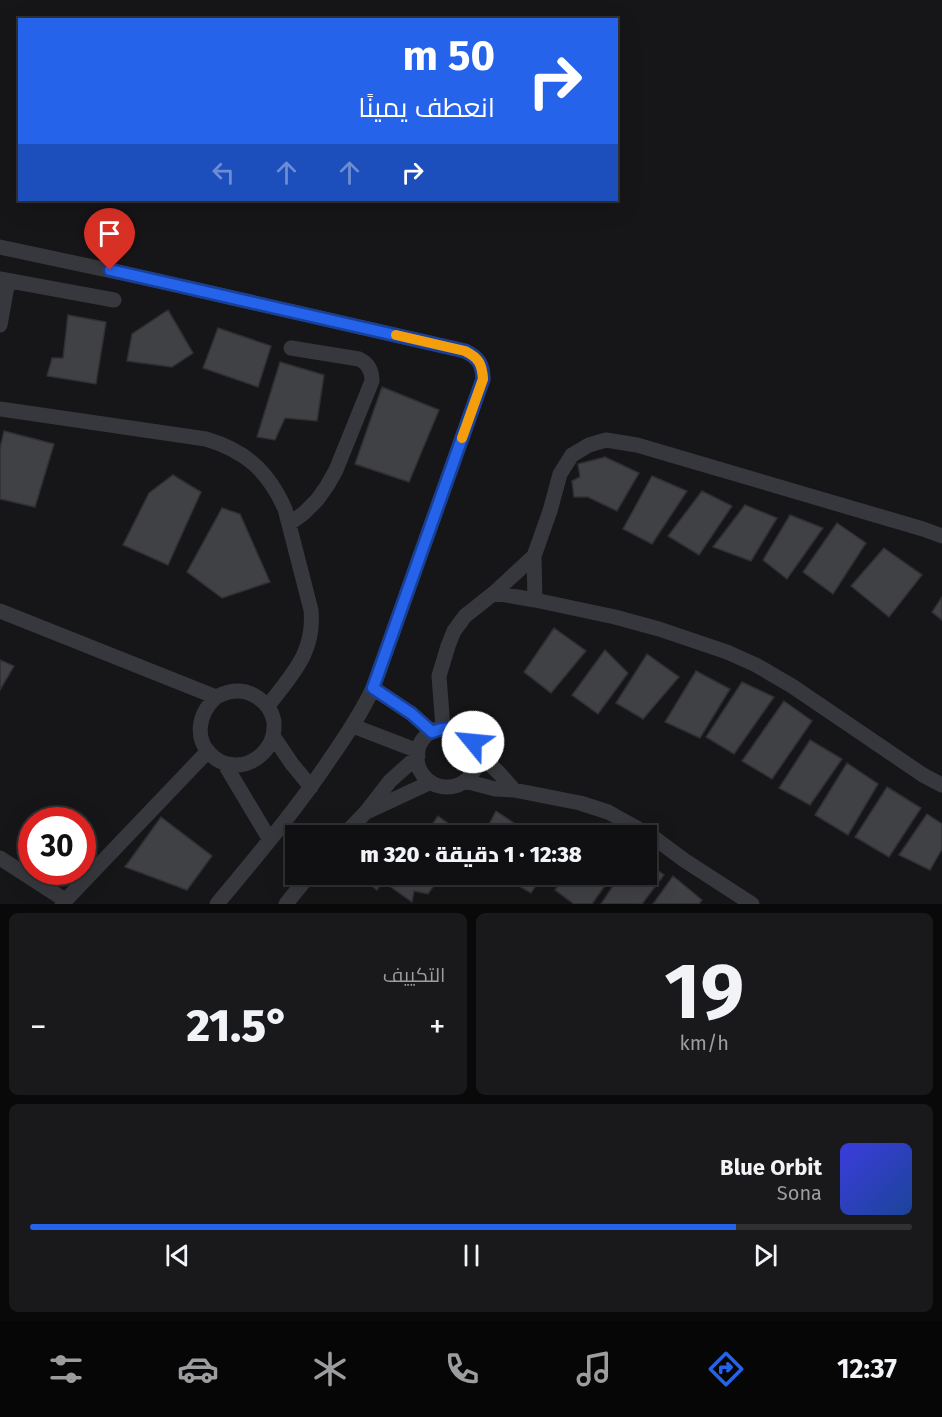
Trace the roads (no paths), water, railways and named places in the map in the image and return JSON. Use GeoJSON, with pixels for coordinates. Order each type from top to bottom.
{"type":"FeatureCollection","features":[{"type":"Feature","properties":{"kind":"street"},"geometry":{"type":"LineString","coordinates":[[0,247],[465,351],[473,355],[483,369],[483,379],[373,688],[353,726],[311,787],[217,904]]}},
{"type":"Feature","properties":{"kind":"street"},"geometry":{"type":"LineString","coordinates":[[0,325],[4,280],[114,300]]}},
{"type":"Feature","properties":{"kind":"street"},"geometry":{"type":"LineString","coordinates":[[290,524],[317,500],[327,486],[336,470],[372,381],[368,365],[359,358],[291,348]]}},
{"type":"Feature","properties":{"kind":"street"},"geometry":{"type":"LineString","coordinates":[[0,409],[194,437],[221,443],[248,459],[271,481],[290,524],[311,610],[311,632],[300,664],[268,706]]}},
{"type":"Feature","properties":{"kind":"street"},"geometry":{"type":"LineString","coordinates":[[535,600],[534,556],[560,474],[572,455],[589,445],[606,440],[637,445],[942,536]]}},
{"type":"Feature","properties":{"kind":"street"},"geometry":{"type":"LineString","coordinates":[[437,730],[439,676],[454,631],[465,616],[534,556]]}},
{"type":"Feature","properties":{"kind":"street"},"geometry":{"type":"LineString","coordinates":[[494,593],[615,617],[727,652],[756,665],[792,686],[923,775],[942,785]]}},
{"type":"Feature","properties":{"kind":"street"},"geometry":{"type":"LineString","coordinates":[[0,611],[216,697]]}},
{"type":"Feature","properties":{"kind":"street"},"geometry":{"type":"LineString","coordinates":[[373,688],[437,730]]}},
{"type":"Feature","properties":{"kind":"street"},"geometry":{"type":"LineString","coordinates":[[244,691],[257,696],[268,706],[274,721],[273,736],[267,750],[255,761],[240,765],[224,763],[208,751],[202,741],[200,729],[202,716],[207,706],[216,697],[230,692],[244,691]]}},
{"type":"Feature","properties":{"kind":"street"},"geometry":{"type":"LineString","coordinates":[[353,726],[418,754]]}},
{"type":"Feature","properties":{"kind":"street"},"geometry":{"type":"LineString","coordinates":[[455,728],[465,733],[473,742],[477,752],[477,763],[473,773],[457,786],[439,786],[431,782],[423,775],[419,766],[418,754],[423,740],[437,730],[455,728]]}},
{"type":"Feature","properties":{"kind":"street"},"geometry":{"type":"LineString","coordinates":[[273,736],[311,787]]}},
{"type":"Feature","properties":{"kind":"street"},"geometry":{"type":"LineString","coordinates":[[0,858],[63,902],[208,751]]}},
{"type":"Feature","properties":{"kind":"street"},"geometry":{"type":"LineString","coordinates":[[477,752],[500,773],[513,790]]}},
{"type":"Feature","properties":{"kind":"street"},"geometry":{"type":"LineString","coordinates":[[354,825],[390,781],[418,754]]}},
{"type":"Feature","properties":{"kind":"street"},"geometry":{"type":"LineString","coordinates":[[224,763],[270,840]]}},
{"type":"Feature","properties":{"kind":"street"},"geometry":{"type":"LineString","coordinates":[[465,781],[495,789],[513,790],[580,803],[608,812],[653,837],[752,904]]}},
{"type":"Feature","properties":{"kind":"street"},"geometry":{"type":"LineString","coordinates":[[366,812],[431,782]]}},
{"type":"Feature","properties":{"kind":"street"},"geometry":{"type":"LineString","coordinates":[[286,904],[301,885]]}}]}
